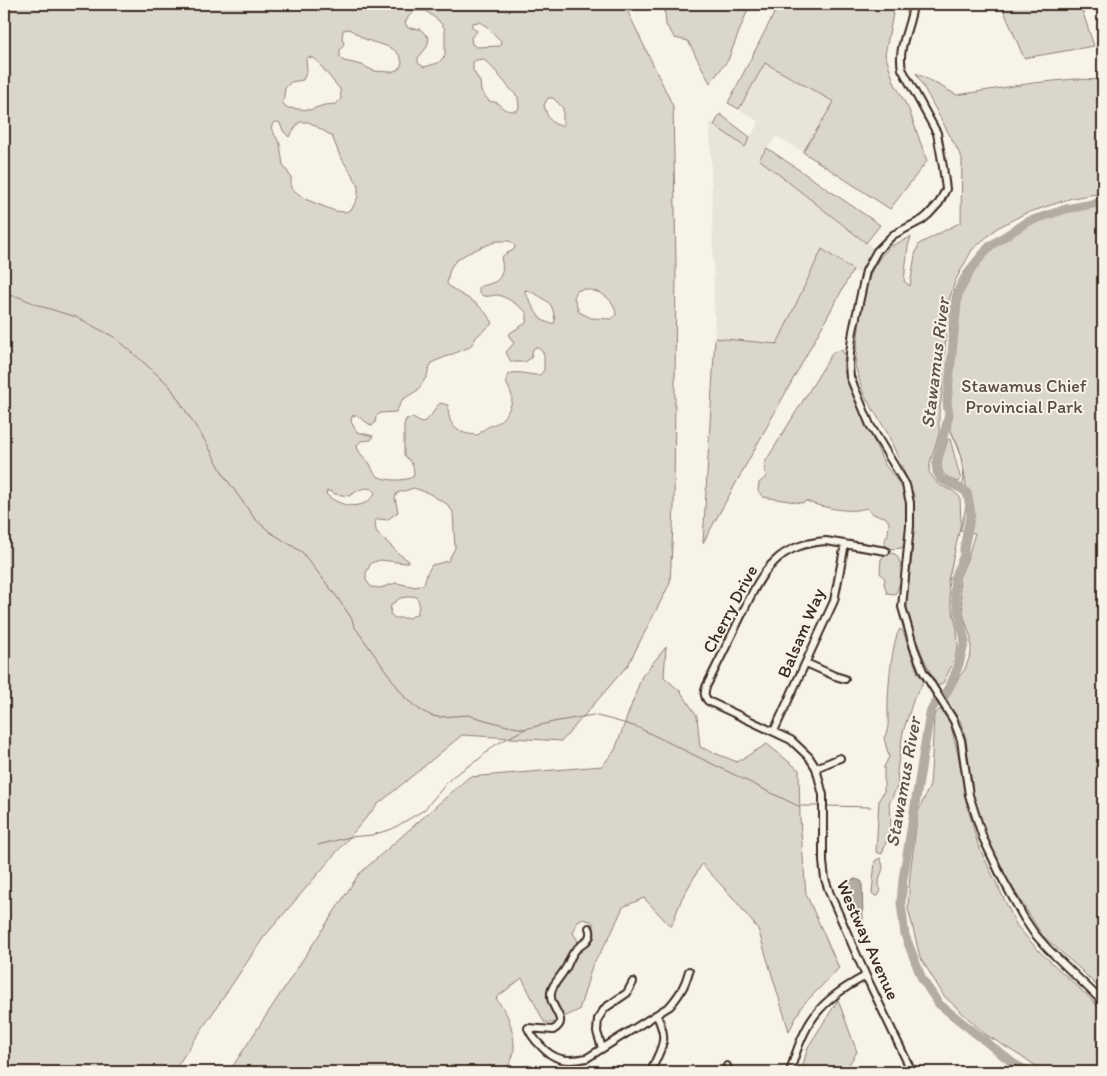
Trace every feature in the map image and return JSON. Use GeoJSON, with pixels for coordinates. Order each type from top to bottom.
{"type":"FeatureCollection","features":[{"type":"Feature","properties":{"kind":"street"},"geometry":{"type":"LineString","coordinates":[[913,4],[902,45],[902,69],[937,133],[946,189],[939,203],[928,215],[893,235],[876,251],[866,271],[853,331],[849,365],[850,377],[870,425],[906,485],[910,503],[910,526],[902,607],[923,671],[954,721],[961,740],[969,796],[983,838],[1002,878],[1034,933],[1103,1002]]}},
{"type":"Feature","properties":{"kind":"street","name":"Cherry Drive"},"geometry":{"type":"LineString","coordinates":[[705,697],[706,687],[755,588],[773,562],[795,548],[817,541],[886,551]]}},
{"type":"Feature","properties":{"kind":"street","name":"Balsam Way"},"geometry":{"type":"LineString","coordinates":[[774,731],[834,601],[845,544]]}},
{"type":"Feature","properties":{"kind":"street"},"geometry":{"type":"LineString","coordinates":[[806,663],[845,679]]}},
{"type":"Feature","properties":{"kind":"street","name":"Westway Avenue"},"geometry":{"type":"LineString","coordinates":[[705,697],[708,701],[791,740],[816,768],[823,795],[823,862],[825,879],[866,976],[912,1072]]}},
{"type":"Feature","properties":{"kind":"street"},"geometry":{"type":"LineString","coordinates":[[816,768],[840,758]]}},
{"type":"Feature","properties":{"kind":"street"},"geometry":{"type":"LineString","coordinates":[[589,928],[590,933],[587,941],[574,951],[551,992],[552,1005],[560,1017],[556,1029],[528,1028],[533,1038],[554,1057],[566,1060],[587,1058],[657,1016],[680,995],[689,971]]}},
{"type":"Feature","properties":{"kind":"street"},"geometry":{"type":"LineString","coordinates":[[790,1072],[801,1039],[814,1016],[834,995],[866,976]]}},
{"type":"Feature","properties":{"kind":"street"},"geometry":{"type":"LineString","coordinates":[[602,1048],[597,1032],[598,1019],[604,1008],[627,993],[633,982]]}},
{"type":"Feature","properties":{"kind":"street"},"geometry":{"type":"LineString","coordinates":[[651,1072],[663,1043],[664,1035],[657,1016]]}},
{"type":"Feature","properties":{"kind":"shaded area"},"geometry":{"type":"Polygon","coordinates":[[[765,63],[835,102],[803,152],[776,136],[760,159],[877,251],[861,275],[822,250],[777,344],[715,338],[710,122],[745,146],[759,122],[739,109],[765,63]]]}},
{"type":"Feature","properties":{"kind":"shaded area"},"geometry":{"type":"Polygon","coordinates":[[[855,879],[862,882],[863,919],[862,928],[859,929],[846,889],[849,882],[855,879]]]}},
{"type":"Feature","properties":{"kind":"green space"},"geometry":{"type":"Polygon","coordinates":[[[4,4],[624,4],[673,106],[676,263],[674,507],[670,583],[628,665],[562,741],[462,735],[377,805],[264,937],[173,1072],[4,1072],[4,4]],[[415,11],[405,23],[408,28],[420,29],[429,38],[427,47],[418,58],[418,63],[424,67],[438,63],[445,56],[445,29],[439,21],[426,11],[415,11]],[[479,22],[472,23],[472,27],[477,31],[471,37],[472,44],[476,47],[500,46],[501,41],[486,26],[479,22]],[[349,29],[343,30],[342,38],[344,44],[340,50],[340,58],[374,71],[391,72],[399,69],[402,63],[400,57],[393,49],[365,39],[349,29]],[[309,57],[306,59],[307,71],[303,80],[291,82],[285,88],[283,104],[288,108],[310,110],[324,105],[336,104],[341,99],[340,89],[315,59],[309,57]],[[483,59],[476,60],[473,62],[473,70],[480,82],[481,91],[489,101],[498,103],[506,110],[517,111],[519,107],[518,97],[488,63],[483,59]],[[548,98],[544,105],[548,116],[555,124],[563,126],[563,108],[553,98],[548,98]],[[274,122],[271,128],[280,144],[283,165],[291,177],[291,188],[305,199],[335,211],[345,212],[352,209],[358,197],[358,184],[340,156],[332,136],[309,122],[299,122],[289,137],[279,122],[274,122]],[[497,241],[456,260],[453,264],[447,284],[477,304],[493,323],[477,336],[470,347],[433,362],[418,390],[402,400],[396,412],[380,413],[372,426],[356,415],[352,416],[351,422],[357,432],[373,436],[371,440],[361,441],[357,445],[360,453],[379,477],[389,480],[400,480],[414,476],[412,464],[404,455],[404,425],[406,419],[413,418],[421,423],[430,416],[440,403],[448,405],[448,413],[455,428],[464,433],[478,435],[499,422],[509,409],[512,397],[507,382],[509,374],[540,375],[544,370],[544,354],[536,347],[533,349],[531,358],[525,362],[511,362],[506,352],[514,343],[509,336],[510,333],[526,323],[526,312],[501,296],[486,296],[479,293],[479,287],[498,279],[502,269],[501,258],[514,250],[515,246],[510,241],[497,241]],[[582,289],[577,291],[574,297],[579,312],[591,318],[611,319],[616,315],[613,303],[609,299],[600,293],[582,289]],[[525,290],[525,293],[544,321],[555,323],[554,313],[550,304],[525,290]],[[365,488],[349,496],[327,491],[326,494],[338,502],[352,506],[365,503],[375,493],[372,489],[365,488]],[[414,488],[397,493],[395,498],[398,512],[387,520],[378,519],[375,521],[376,531],[399,554],[409,561],[406,563],[380,560],[371,563],[366,573],[366,580],[371,587],[380,588],[396,583],[416,587],[424,584],[427,573],[432,565],[448,561],[455,548],[453,512],[447,504],[428,493],[414,488]],[[415,596],[400,598],[391,605],[390,614],[395,618],[409,618],[417,614],[419,605],[415,596]]]}},
{"type":"Feature","properties":{"kind":"green space"},"geometry":{"type":"Polygon","coordinates":[[[656,4],[750,4],[728,60],[710,83],[688,41],[675,38],[666,25],[663,8],[656,4]]]}},
{"type":"Feature","properties":{"kind":"green space"},"geometry":{"type":"Polygon","coordinates":[[[779,4],[895,4],[885,54],[894,82],[909,110],[927,161],[890,209],[803,152],[834,102],[765,63],[739,109],[728,103],[779,4]]]}},
{"type":"Feature","properties":{"kind":"green space"},"geometry":{"type":"Polygon","coordinates":[[[1001,4],[1080,4],[1094,46],[1024,58],[1001,4]]]}},
{"type":"Feature","properties":{"kind":"green space"},"geometry":{"type":"Polygon","coordinates":[[[916,73],[957,95],[1033,83],[1074,79],[1103,80],[1103,193],[1072,198],[1024,214],[997,228],[972,250],[955,281],[948,304],[939,434],[930,462],[929,472],[938,484],[953,491],[960,497],[961,523],[948,581],[950,600],[957,629],[958,646],[955,659],[943,683],[938,686],[921,652],[907,615],[914,495],[887,432],[864,395],[855,365],[862,300],[872,270],[881,256],[891,246],[911,237],[908,246],[904,281],[910,286],[915,255],[919,244],[961,222],[962,158],[916,73]]]}},
{"type":"Feature","properties":{"kind":"green space"},"geometry":{"type":"Polygon","coordinates":[[[720,114],[750,137],[745,147],[714,125],[720,114]]]}},
{"type":"Feature","properties":{"kind":"green space"},"geometry":{"type":"Polygon","coordinates":[[[767,148],[880,225],[866,243],[759,159],[767,148]]]}},
{"type":"Feature","properties":{"kind":"green space","name":"Stawamus Chief Provincial Park"},"geometry":{"type":"Polygon","coordinates":[[[1103,202],[1103,992],[1042,935],[1003,872],[985,836],[973,797],[966,739],[961,722],[946,701],[965,669],[971,653],[971,638],[964,617],[959,578],[967,560],[975,533],[960,530],[966,506],[966,483],[960,452],[946,418],[944,391],[949,360],[951,303],[959,280],[970,265],[999,240],[1033,220],[1066,208],[1103,202]]]}},
{"type":"Feature","properties":{"kind":"green space"},"geometry":{"type":"Polygon","coordinates":[[[822,249],[853,270],[703,543],[715,338],[777,344],[822,249]]]}},
{"type":"Feature","properties":{"kind":"green space"},"geometry":{"type":"Polygon","coordinates":[[[842,350],[845,356],[843,367],[847,380],[871,435],[885,465],[903,488],[907,510],[906,540],[902,548],[890,549],[885,545],[889,522],[885,517],[875,515],[866,508],[854,510],[836,509],[806,501],[802,503],[763,497],[758,491],[759,483],[766,477],[764,464],[833,352],[842,350]]]}},
{"type":"Feature","properties":{"kind":"green space"},"geometry":{"type":"Polygon","coordinates":[[[948,439],[950,439],[961,480],[958,482],[950,478],[942,470],[942,459],[948,439]]]}},
{"type":"Feature","properties":{"kind":"green space"},"geometry":{"type":"Polygon","coordinates":[[[887,553],[895,554],[901,568],[901,579],[895,594],[887,593],[884,584],[885,579],[880,573],[881,559],[887,553]]]}},
{"type":"Feature","properties":{"kind":"green space"},"geometry":{"type":"Polygon","coordinates":[[[900,629],[903,631],[918,674],[923,680],[914,698],[903,732],[897,771],[898,785],[889,804],[891,823],[882,854],[876,852],[879,800],[884,791],[884,767],[889,757],[884,738],[888,725],[891,665],[900,629]]]}},
{"type":"Feature","properties":{"kind":"green space"},"geometry":{"type":"Polygon","coordinates":[[[666,647],[664,677],[681,692],[697,716],[700,747],[737,762],[767,744],[799,770],[800,819],[806,894],[839,968],[802,1006],[789,1031],[758,929],[702,864],[682,898],[671,927],[644,898],[623,907],[611,934],[592,966],[579,1010],[564,1017],[553,998],[553,990],[579,949],[591,943],[595,937],[594,925],[591,921],[581,919],[573,933],[578,944],[548,991],[549,1006],[558,1020],[553,1023],[544,1022],[522,978],[496,998],[507,1015],[514,1043],[512,1059],[503,1072],[229,1072],[359,874],[469,777],[602,766],[615,750],[642,676],[666,647]]]}},
{"type":"Feature","properties":{"kind":"green space"},"geometry":{"type":"Polygon","coordinates":[[[940,709],[950,722],[966,801],[978,845],[1017,926],[1038,950],[1094,1002],[1103,1013],[1103,1072],[1046,1072],[985,1034],[944,996],[920,957],[908,908],[910,874],[918,812],[930,785],[934,715],[940,709]]]}},
{"type":"Feature","properties":{"kind":"green space"},"geometry":{"type":"Polygon","coordinates":[[[880,858],[883,866],[879,883],[881,891],[878,896],[875,896],[872,893],[875,861],[880,858]]]}},
{"type":"Feature","properties":{"kind":"green space"},"geometry":{"type":"Polygon","coordinates":[[[838,1000],[857,1052],[844,1072],[801,1072],[808,1047],[838,1000]]]}},
{"type":"Feature","properties":{"kind":"waterway","name":"Stawamus River"},"geometry":{"type":"LineString","coordinates":[[1029,1072],[1014,1064],[939,1004],[922,979],[905,935],[901,903],[903,879],[930,713],[951,684],[965,641],[955,596],[954,579],[964,555],[971,514],[967,493],[941,479],[937,472],[936,463],[949,415],[947,402],[958,294],[973,266],[990,246],[1027,222],[1066,209],[1103,202]]}},
{"type":"Feature","properties":{"kind":"waterway"},"geometry":{"type":"LineString","coordinates":[[4,294],[19,297],[76,317],[116,338],[169,385],[207,444],[225,477],[255,519],[270,532],[302,552],[337,597],[352,619],[354,626],[406,699],[420,710],[432,716],[468,715],[525,729],[593,715],[637,727],[798,806],[820,806]]}},
{"type":"Feature","properties":{"kind":"waterway"},"geometry":{"type":"LineString","coordinates":[[949,415],[951,431],[960,451],[964,478],[962,489]]}},
{"type":"Feature","properties":{"kind":"waterway"},"geometry":{"type":"LineString","coordinates":[[318,845],[350,837],[372,835],[392,829],[424,810],[452,777],[479,759],[495,745],[525,729]]}},
{"type":"Feature","properties":{"kind":"waterway"},"geometry":{"type":"LineString","coordinates":[[827,806],[871,807]]}}]}
